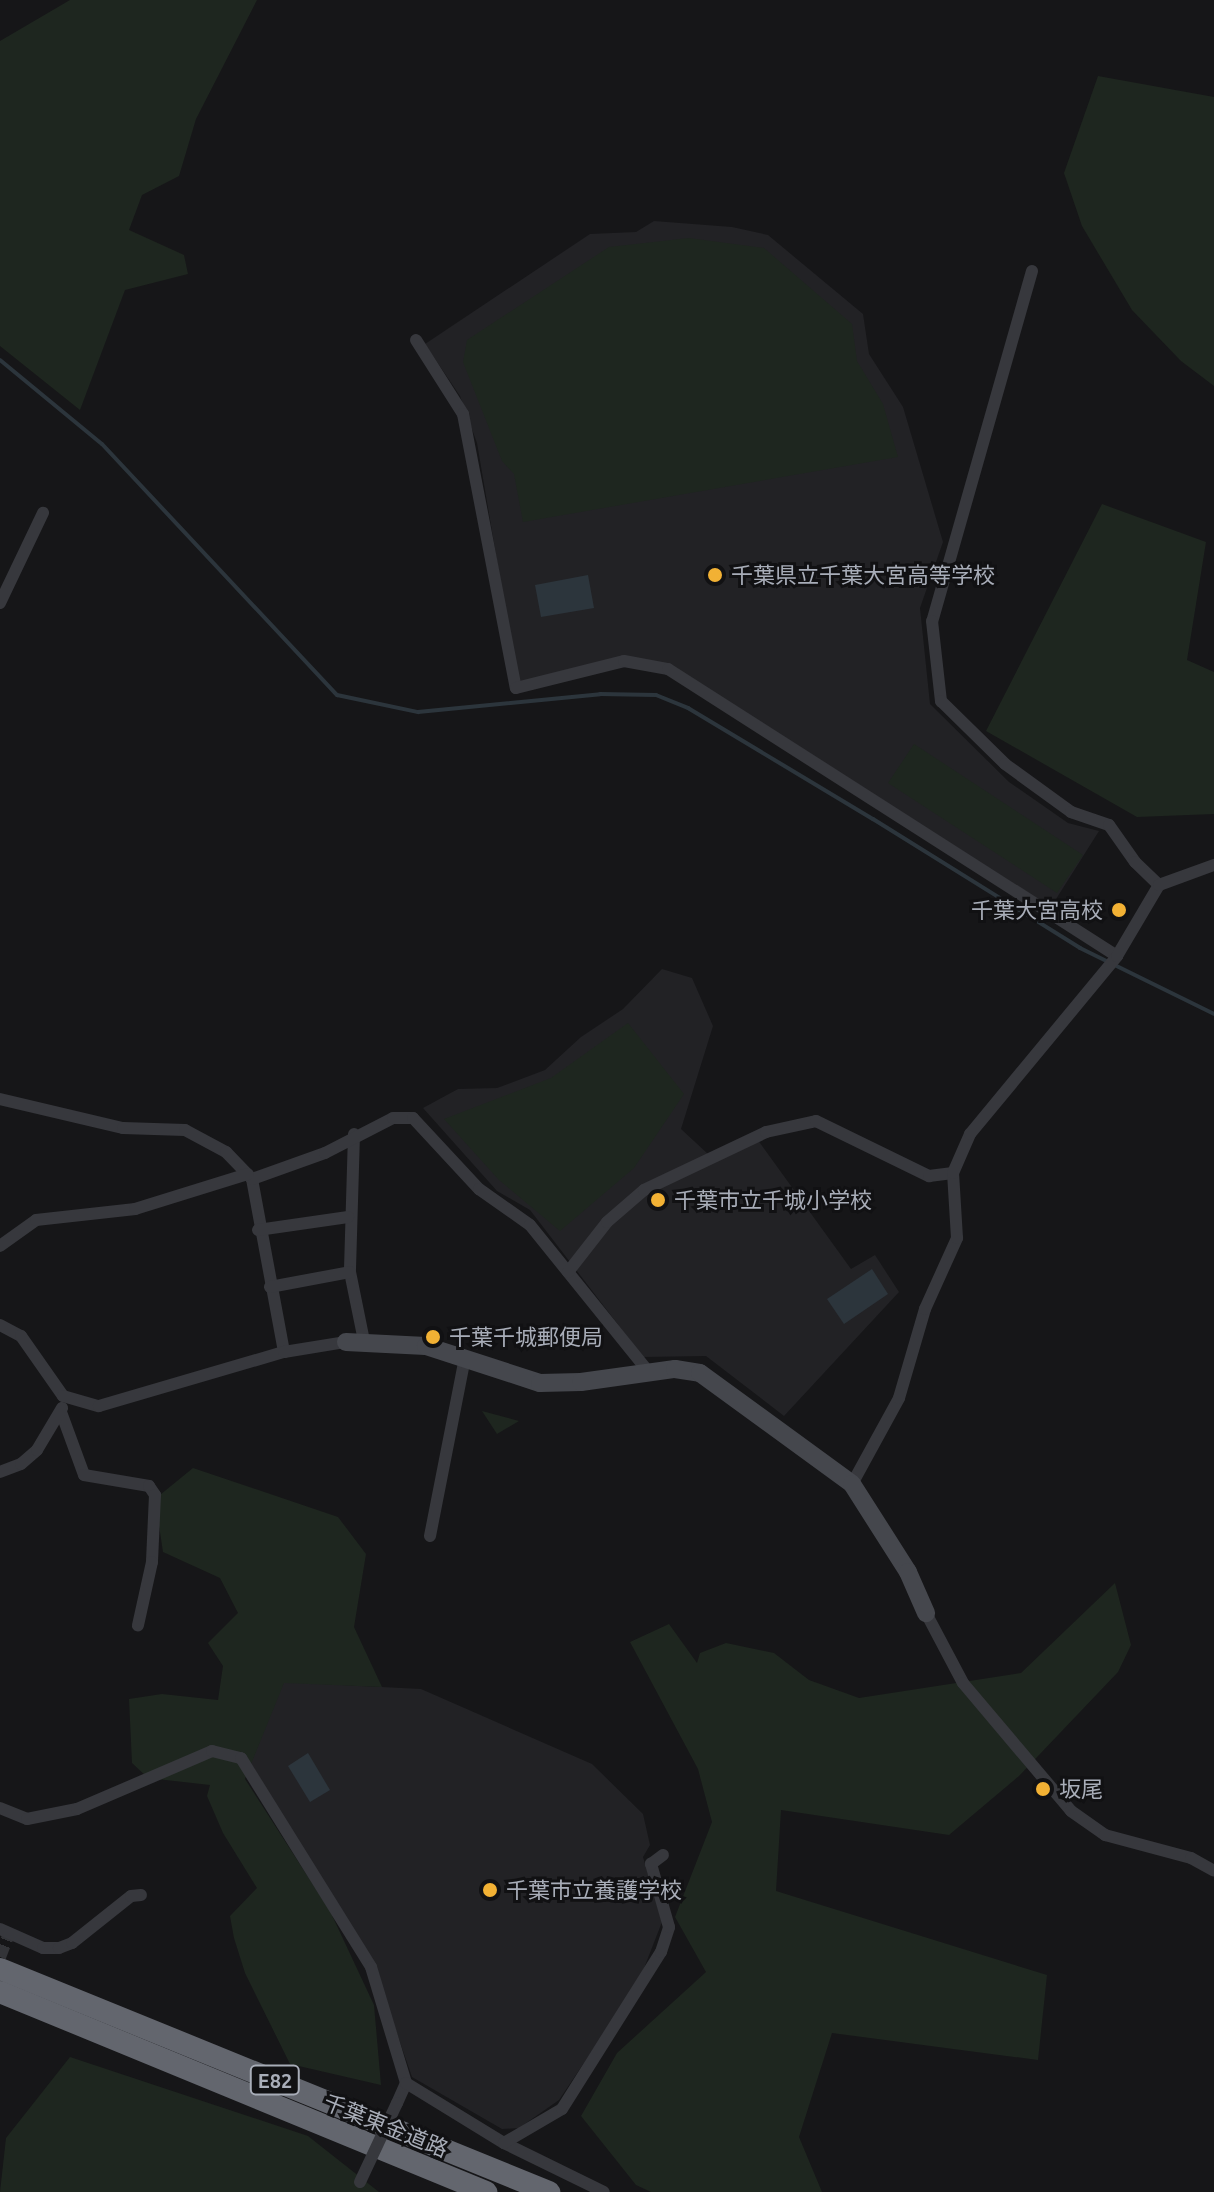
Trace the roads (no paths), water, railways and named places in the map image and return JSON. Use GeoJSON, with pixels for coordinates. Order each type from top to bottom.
{"type":"FeatureCollection","features":[{"type":"Feature","properties":{"kind":"highway","name":"千葉東金道路"},"geometry":{"type":"LineString","coordinates":[[0,1969],[549,2192]]}},
{"type":"Feature","properties":{"kind":"highway","name":"千葉東金道路"},"geometry":{"type":"LineString","coordinates":[[0,1992],[486,2192]]}},
{"type":"Feature","properties":{"kind":"street"},"geometry":{"type":"LineString","coordinates":[[1032,271],[932,621],[941,701],[1005,764],[1071,812],[1109,825],[1135,862],[1159,885]]}},
{"type":"Feature","properties":{"kind":"street"},"geometry":{"type":"LineString","coordinates":[[416,340],[463,414],[516,688],[624,661],[668,669],[1117,956]]}},
{"type":"Feature","properties":{"kind":"street"},"geometry":{"type":"LineString","coordinates":[[0,603],[43,513]]}},
{"type":"Feature","properties":{"kind":"street"},"geometry":{"type":"LineString","coordinates":[[852,1484],[899,1398],[925,1309],[957,1238],[953,1173],[970,1134],[1117,956],[1159,885],[1214,865]]}},
{"type":"Feature","properties":{"kind":"street"},"geometry":{"type":"LineString","coordinates":[[0,1099],[123,1128],[185,1130],[226,1152],[250,1176],[284,1352]]}},
{"type":"Feature","properties":{"kind":"street"},"geometry":{"type":"LineString","coordinates":[[0,1246],[36,1220],[135,1209],[325,1153],[354,1134],[393,1118],[413,1118],[479,1189],[530,1225],[648,1371]]}},
{"type":"Feature","properties":{"kind":"street"},"geometry":{"type":"LineString","coordinates":[[568,1272],[607,1222],[644,1190],[766,1132],[816,1121],[929,1176],[953,1173]]}},
{"type":"Feature","properties":{"kind":"street"},"geometry":{"type":"LineString","coordinates":[[354,1134],[348,1217],[355,1342]]}},
{"type":"Feature","properties":{"kind":"street"},"geometry":{"type":"LineString","coordinates":[[258,1230],[348,1217]]}},
{"type":"Feature","properties":{"kind":"street"},"geometry":{"type":"LineString","coordinates":[[270,1287],[350,1272]]}},
{"type":"Feature","properties":{"kind":"street"},"geometry":{"type":"LineString","coordinates":[[0,1325],[21,1336],[63,1396],[99,1406],[284,1352],[355,1342],[426,1346],[540,1383],[581,1382],[648,1371],[700,1373],[852,1484],[908,1572],[963,1683],[1071,1811],[1105,1835],[1191,1858],[1214,1871]]}},
{"type":"Feature","properties":{"kind":"street"},"geometry":{"type":"LineString","coordinates":[[430,1536],[465,1358]]}},
{"type":"Feature","properties":{"kind":"street"},"geometry":{"type":"LineString","coordinates":[[0,1472],[21,1464],[37,1450],[61,1412],[63,1396]]}},
{"type":"Feature","properties":{"kind":"street"},"geometry":{"type":"LineString","coordinates":[[61,1412],[84,1475],[149,1486],[155,1495],[152,1562],[138,1625]]}},
{"type":"Feature","properties":{"kind":"street"},"geometry":{"type":"LineString","coordinates":[[0,1808],[27,1819],[77,1809],[212,1751],[241,1758],[371,1967],[406,2083],[360,2182]]}},
{"type":"Feature","properties":{"kind":"street"},"geometry":{"type":"LineString","coordinates":[[504,2143],[562,2109],[661,1952],[669,1927],[651,1864],[663,1855]]}},
{"type":"Feature","properties":{"kind":"street"},"geometry":{"type":"LineString","coordinates":[[0,1929],[43,1948],[59,1948],[72,1943],[131,1896],[141,1895]]}},
{"type":"Feature","properties":{"kind":"street"},"geometry":{"type":"LineString","coordinates":[[406,2083],[504,2143],[604,2192]]}},
{"type":"Feature","properties":{"kind":"waterway"},"geometry":{"type":"LineString","coordinates":[[0,360],[102,444],[337,695],[418,712],[600,694],[656,695],[688,708],[1080,948],[1214,1014]]}},
{"type":"Feature","properties":{"kind":"tunnel"},"geometry":{"type":"LineString","coordinates":[[0,1957],[9,1933]]}},
{"type":"Feature","properties":{"kind":"place","name":"千葉県立千葉大宮高等学校"},"geometry":{"type":"Point","coordinates":[715,575]}},
{"type":"Feature","properties":{"kind":"place","name":"千葉大宮高校"},"geometry":{"type":"Point","coordinates":[1119,910]}},
{"type":"Feature","properties":{"kind":"place","name":"千葉市立千城小学校"},"geometry":{"type":"Point","coordinates":[658,1200]}},
{"type":"Feature","properties":{"kind":"place","name":"千葉千城郵便局"},"geometry":{"type":"Point","coordinates":[433,1337]}},
{"type":"Feature","properties":{"kind":"place","name":"坂尾"},"geometry":{"type":"Point","coordinates":[1043,1789]}},
{"type":"Feature","properties":{"kind":"place","name":"千葉市立養護学校"},"geometry":{"type":"Point","coordinates":[490,1890]}}]}
